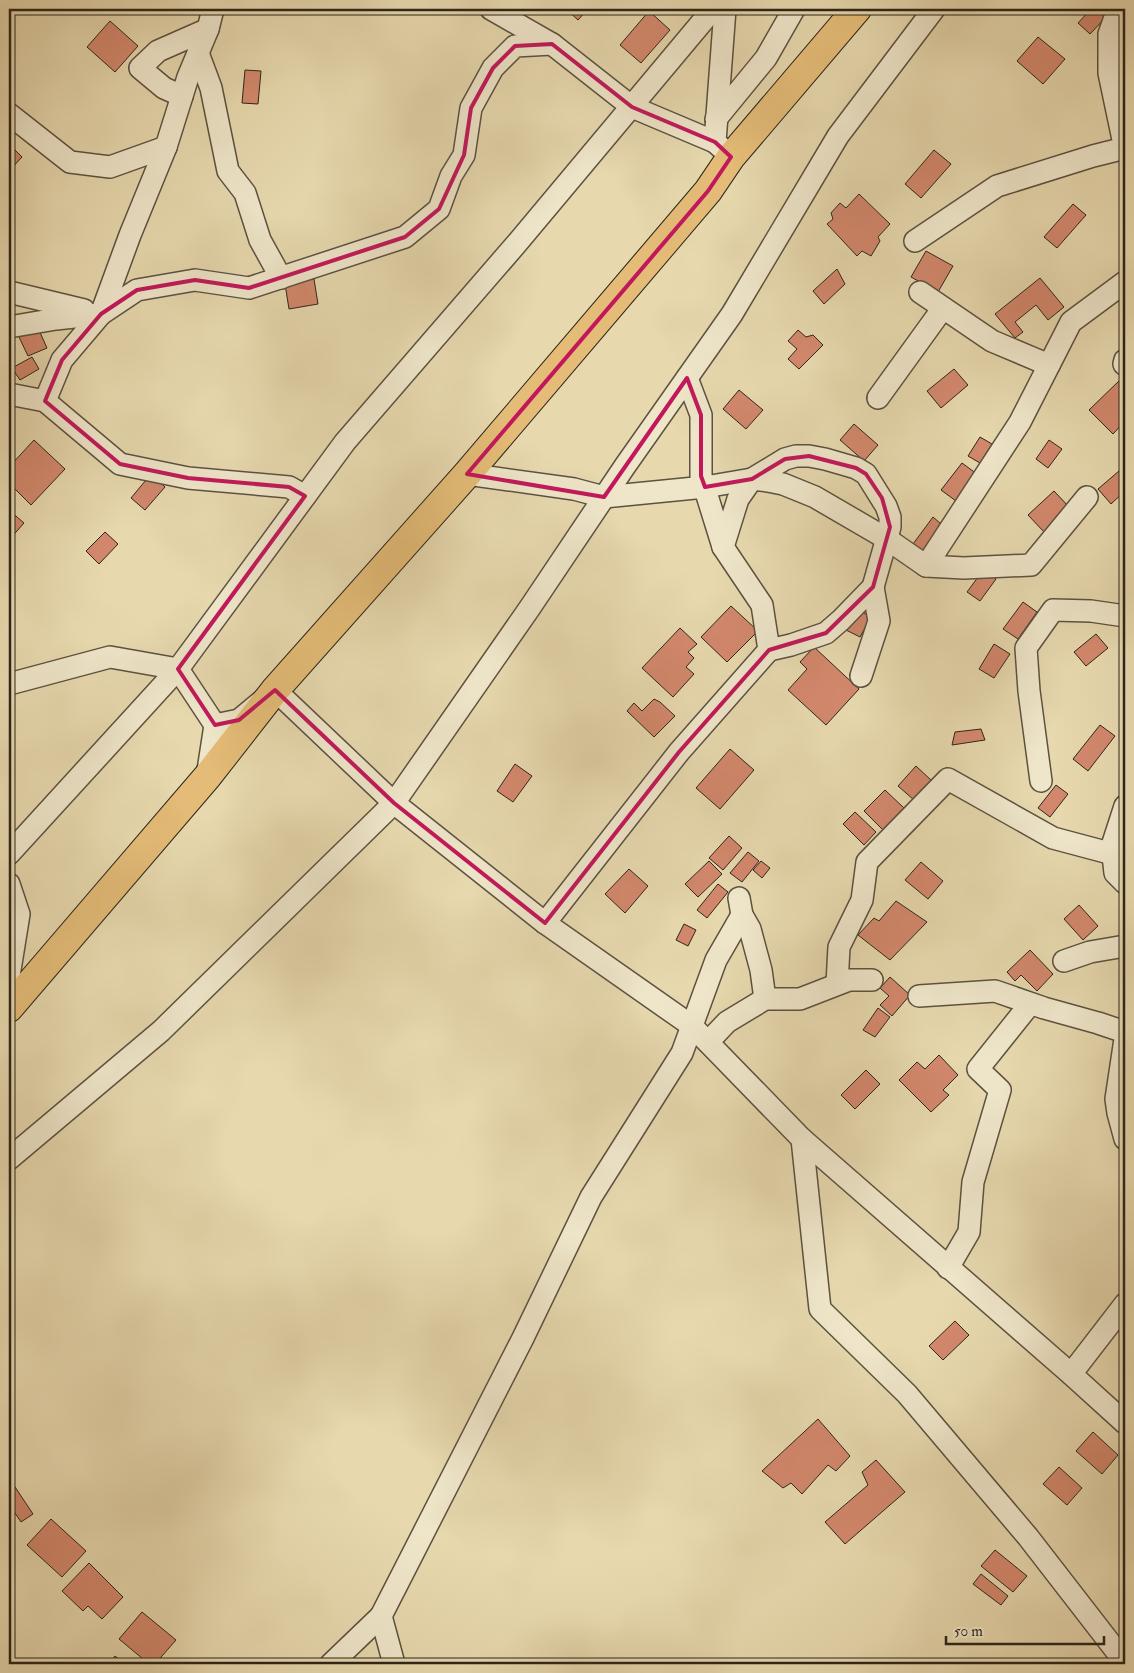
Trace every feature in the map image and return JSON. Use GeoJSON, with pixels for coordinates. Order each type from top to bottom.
{"type":"FeatureCollection","features":[{"type":"Feature","properties":{"kind":"highway"},"geometry":{"type":"LineString","coordinates":[[9,1008],[207,777],[275,690],[467,474],[708,191],[723,150],[857,9]]}},
{"type":"Feature","properties":{"kind":"street"},"geometry":{"type":"LineString","coordinates":[[491,9],[552,44],[632,107],[723,150]]}},
{"type":"Feature","properties":{"kind":"street"},"geometry":{"type":"LineString","coordinates":[[9,854],[178,669],[345,442],[632,107],[713,9]]}},
{"type":"Feature","properties":{"kind":"street"},"geometry":{"type":"LineString","coordinates":[[723,150],[716,119],[725,9]]}},
{"type":"Feature","properties":{"kind":"street"},"geometry":{"type":"LineString","coordinates":[[716,119],[766,58],[794,9]]}},
{"type":"Feature","properties":{"kind":"street"},"geometry":{"type":"LineString","coordinates":[[9,1159],[161,1032],[394,803],[732,314],[838,136],[934,9]]}},
{"type":"Feature","properties":{"kind":"street"},"geometry":{"type":"LineString","coordinates":[[915,241],[997,186],[1093,156],[1125,149],[1109,73],[1109,34],[1118,9]]}},
{"type":"Feature","properties":{"kind":"street"},"geometry":{"type":"LineString","coordinates":[[100,314],[130,234],[166,147],[188,76],[210,19]]}},
{"type":"Feature","properties":{"kind":"street"},"geometry":{"type":"LineString","coordinates":[[182,96],[164,88],[140,68],[158,51],[210,19]]}},
{"type":"Feature","properties":{"kind":"street"},"geometry":{"type":"LineString","coordinates":[[46,401],[62,360],[100,314],[137,290],[195,280],[249,288],[405,237],[438,209],[451,176],[464,155],[471,108],[493,68],[515,46],[552,44]]}},
{"type":"Feature","properties":{"kind":"street"},"geometry":{"type":"LineString","coordinates":[[198,53],[211,88],[228,171],[245,193],[260,240],[281,278]]}},
{"type":"Feature","properties":{"kind":"street"},"geometry":{"type":"LineString","coordinates":[[9,114],[70,162],[110,167],[166,147]]}},
{"type":"Feature","properties":{"kind":"street"},"geometry":{"type":"LineString","coordinates":[[926,566],[1020,422],[1071,322],[1125,283]]}},
{"type":"Feature","properties":{"kind":"street"},"geometry":{"type":"LineString","coordinates":[[9,292],[100,314]]}},
{"type":"Feature","properties":{"kind":"street"},"geometry":{"type":"LineString","coordinates":[[920,292],[992,342],[1049,365]]}},
{"type":"Feature","properties":{"kind":"street"},"geometry":{"type":"LineString","coordinates":[[878,398],[943,308]]}},
{"type":"Feature","properties":{"kind":"street"},"geometry":{"type":"LineString","coordinates":[[9,327],[100,314]]}},
{"type":"Feature","properties":{"kind":"street"},"geometry":{"type":"LineString","coordinates":[[687,378],[701,414],[701,476],[723,547],[762,605],[769,650]]}},
{"type":"Feature","properties":{"kind":"street"},"geometry":{"type":"LineString","coordinates":[[9,394],[46,401],[120,464],[188,478],[289,487],[305,496]]}},
{"type":"Feature","properties":{"kind":"street"},"geometry":{"type":"LineString","coordinates":[[723,547],[738,498],[752,479],[785,458],[796,456],[825,458],[856,468],[866,474],[886,506],[891,522],[873,587],[879,621],[861,676]]}},
{"type":"Feature","properties":{"kind":"street"},"geometry":{"type":"LineString","coordinates":[[467,474],[574,489],[604,497],[752,479],[783,484],[815,497],[887,539],[926,566],[964,568],[1031,565],[1087,497]]}},
{"type":"Feature","properties":{"kind":"street"},"geometry":{"type":"LineString","coordinates":[[545,923],[679,752],[769,650],[826,633],[873,587]]}},
{"type":"Feature","properties":{"kind":"street"},"geometry":{"type":"LineString","coordinates":[[1041,781],[1029,692],[1026,648],[1053,610],[1091,611],[1125,616]]}},
{"type":"Feature","properties":{"kind":"street"},"geometry":{"type":"LineString","coordinates":[[9,684],[110,657],[178,669],[215,725],[207,777]]}},
{"type":"Feature","properties":{"kind":"street"},"geometry":{"type":"LineString","coordinates":[[215,725],[239,720],[275,690],[394,803],[545,923],[692,1026],[802,1139],[1125,1423]]}},
{"type":"Feature","properties":{"kind":"street"},"geometry":{"type":"LineString","coordinates":[[837,984],[839,947],[862,900],[867,862],[948,778],[1053,838],[1113,854]]}},
{"type":"Feature","properties":{"kind":"street"},"geometry":{"type":"LineString","coordinates":[[1125,806],[1112,846],[1116,873],[1125,884]]}},
{"type":"Feature","properties":{"kind":"street"},"geometry":{"type":"LineString","coordinates":[[9,884],[19,914],[9,976]]}},
{"type":"Feature","properties":{"kind":"street"},"geometry":{"type":"LineString","coordinates":[[331,1664],[381,1616],[523,1338],[592,1197],[682,1053],[716,960],[740,906],[750,929],[761,970],[765,999]]}},
{"type":"Feature","properties":{"kind":"street"},"geometry":{"type":"LineString","coordinates":[[1064,961],[1090,952],[1125,946]]}},
{"type":"Feature","properties":{"kind":"street"},"geometry":{"type":"LineString","coordinates":[[708,1042],[727,1022],[765,999],[800,999],[849,980],[872,980]]}},
{"type":"Feature","properties":{"kind":"street"},"geometry":{"type":"LineString","coordinates":[[919,996],[995,991],[1030,1004],[1125,1032]]}},
{"type":"Feature","properties":{"kind":"street"},"geometry":{"type":"LineString","coordinates":[[948,1268],[969,1232],[973,1182],[1000,1090],[978,1069],[1030,1004]]}},
{"type":"Feature","properties":{"kind":"street"},"geometry":{"type":"LineString","coordinates":[[1125,1041],[1116,1099],[1125,1139]]}},
{"type":"Feature","properties":{"kind":"street"},"geometry":{"type":"LineString","coordinates":[[802,1139],[820,1310],[907,1394],[1028,1537],[1124,1662]]}},
{"type":"Feature","properties":{"kind":"street"},"geometry":{"type":"LineString","coordinates":[[1071,1374],[1125,1304]]}},
{"type":"Feature","properties":{"kind":"street"},"geometry":{"type":"LineString","coordinates":[[381,1616],[394,1664]]}},
{"type":"Feature","properties":{"kind":"highlighted area"},"geometry":{"type":"Polygon","coordinates":[[[552,44],[632,107],[715,142],[731,157],[708,191],[467,474],[604,497],[687,378],[701,415],[701,476],[705,487],[752,479],[785,459],[809,456],[856,468],[866,474],[882,498],[890,527],[873,587],[826,633],[769,650],[679,752],[545,923],[394,803],[275,690],[239,720],[215,725],[178,669],[305,496],[289,487],[188,478],[120,464],[45,401],[62,360],[101,314],[137,290],[195,280],[249,288],[405,237],[439,209],[464,155],[471,108],[493,68],[515,46],[552,44]]]}},
{"type":"Feature","properties":{"kind":"building"},"geometry":{"type":"Polygon","coordinates":[[[566,9],[588,9],[578,20],[566,9]]]}},
{"type":"Feature","properties":{"kind":"building"},"geometry":{"type":"Polygon","coordinates":[[[1091,9],[1106,9],[1110,13],[1090,34],[1078,23],[1091,9]]]}},
{"type":"Feature","properties":{"kind":"building"},"geometry":{"type":"Polygon","coordinates":[[[649,11],[670,30],[641,63],[620,45],[649,11]]]}},
{"type":"Feature","properties":{"kind":"building"},"geometry":{"type":"Polygon","coordinates":[[[110,21],[138,46],[115,72],[87,47],[110,21]]]}},
{"type":"Feature","properties":{"kind":"building"},"geometry":{"type":"Polygon","coordinates":[[[1038,37],[1065,59],[1043,84],[1017,61],[1038,37]]]}},
{"type":"Feature","properties":{"kind":"building"},"geometry":{"type":"Polygon","coordinates":[[[245,70],[261,71],[258,104],[242,103],[245,70]]]}},
{"type":"Feature","properties":{"kind":"building"},"geometry":{"type":"Polygon","coordinates":[[[12,147],[22,157],[9,171],[9,149],[12,147]]]}},
{"type":"Feature","properties":{"kind":"building"},"geometry":{"type":"Polygon","coordinates":[[[934,150],[951,164],[921,198],[905,184],[934,150]]]}},
{"type":"Feature","properties":{"kind":"building"},"geometry":{"type":"Polygon","coordinates":[[[859,194],[890,224],[878,237],[880,241],[871,256],[862,251],[857,256],[827,224],[833,219],[831,213],[840,203],[846,208],[859,194]]]}},
{"type":"Feature","properties":{"kind":"building"},"geometry":{"type":"Polygon","coordinates":[[[1073,204],[1086,215],[1057,248],[1044,237],[1073,204]]]}},
{"type":"Feature","properties":{"kind":"building"},"geometry":{"type":"Polygon","coordinates":[[[926,251],[953,266],[938,292],[911,277],[926,251]]]}},
{"type":"Feature","properties":{"kind":"building"},"geometry":{"type":"Polygon","coordinates":[[[837,269],[845,284],[824,304],[813,291],[837,269]]]}},
{"type":"Feature","properties":{"kind":"building"},"geometry":{"type":"Polygon","coordinates":[[[1040,278],[1064,307],[1048,320],[1036,305],[1015,322],[1023,332],[1015,338],[995,314],[1040,278]]]}},
{"type":"Feature","properties":{"kind":"building"},"geometry":{"type":"Polygon","coordinates":[[[314,279],[318,304],[289,309],[285,284],[314,279]]]}},
{"type":"Feature","properties":{"kind":"building"},"geometry":{"type":"Polygon","coordinates":[[[38,328],[47,348],[28,356],[19,337],[38,328]]]}},
{"type":"Feature","properties":{"kind":"building"},"geometry":{"type":"Polygon","coordinates":[[[798,330],[806,337],[813,335],[823,345],[799,369],[788,359],[797,349],[788,341],[798,330]]]}},
{"type":"Feature","properties":{"kind":"building"},"geometry":{"type":"Polygon","coordinates":[[[32,357],[39,369],[20,380],[12,368],[32,357]]]}},
{"type":"Feature","properties":{"kind":"building"},"geometry":{"type":"Polygon","coordinates":[[[954,369],[968,385],[941,408],[927,391],[954,369]]]}},
{"type":"Feature","properties":{"kind":"building"},"geometry":{"type":"Polygon","coordinates":[[[1122,378],[1125,381],[1125,421],[1113,434],[1089,410],[1122,378]]]}},
{"type":"Feature","properties":{"kind":"building"},"geometry":{"type":"Polygon","coordinates":[[[739,390],[763,410],[746,429],[723,409],[739,390]]]}},
{"type":"Feature","properties":{"kind":"building"},"geometry":{"type":"Polygon","coordinates":[[[854,424],[878,445],[864,461],[840,440],[854,424]]]}},
{"type":"Feature","properties":{"kind":"building"},"geometry":{"type":"Polygon","coordinates":[[[980,437],[992,444],[980,463],[968,456],[980,437]]]}},
{"type":"Feature","properties":{"kind":"building"},"geometry":{"type":"Polygon","coordinates":[[[34,440],[65,469],[31,505],[9,483],[9,467],[34,440]]]}},
{"type":"Feature","properties":{"kind":"building"},"geometry":{"type":"Polygon","coordinates":[[[1049,440],[1062,449],[1048,468],[1036,459],[1049,440]]]}},
{"type":"Feature","properties":{"kind":"building"},"geometry":{"type":"Polygon","coordinates":[[[962,463],[981,477],[960,504],[941,490],[962,463]]]}},
{"type":"Feature","properties":{"kind":"building"},"geometry":{"type":"Polygon","coordinates":[[[1119,471],[1125,478],[1125,491],[1111,504],[1098,489],[1119,471]]]}},
{"type":"Feature","properties":{"kind":"building"},"geometry":{"type":"Polygon","coordinates":[[[151,474],[165,487],[145,510],[131,498],[151,474]]]}},
{"type":"Feature","properties":{"kind":"building"},"geometry":{"type":"Polygon","coordinates":[[[1054,491],[1071,509],[1045,533],[1028,515],[1054,491]]]}},
{"type":"Feature","properties":{"kind":"building"},"geometry":{"type":"Polygon","coordinates":[[[9,510],[24,523],[9,540],[9,510]]]}},
{"type":"Feature","properties":{"kind":"building"},"geometry":{"type":"Polygon","coordinates":[[[933,517],[948,530],[929,555],[913,544],[933,517]]]}},
{"type":"Feature","properties":{"kind":"building"},"geometry":{"type":"Polygon","coordinates":[[[105,532],[118,544],[99,564],[86,551],[105,532]]]}},
{"type":"Feature","properties":{"kind":"building"},"geometry":{"type":"Polygon","coordinates":[[[984,569],[996,579],[980,601],[967,592],[984,569]]]}},
{"type":"Feature","properties":{"kind":"building"},"geometry":{"type":"Polygon","coordinates":[[[1023,602],[1037,612],[1018,639],[1003,629],[1023,602]]]}},
{"type":"Feature","properties":{"kind":"building"},"geometry":{"type":"Polygon","coordinates":[[[731,606],[758,631],[727,662],[701,637],[731,606]]]}},
{"type":"Feature","properties":{"kind":"building"},"geometry":{"type":"Polygon","coordinates":[[[857,609],[871,617],[860,637],[846,630],[857,609]]]}},
{"type":"Feature","properties":{"kind":"building"},"geometry":{"type":"Polygon","coordinates":[[[680,628],[697,644],[688,652],[694,658],[686,667],[694,674],[673,697],[642,668],[680,628]]]}},
{"type":"Feature","properties":{"kind":"building"},"geometry":{"type":"Polygon","coordinates":[[[1096,634],[1108,648],[1086,666],[1074,652],[1096,634]]]}},
{"type":"Feature","properties":{"kind":"building"},"geometry":{"type":"Polygon","coordinates":[[[994,644],[1010,654],[994,678],[979,669],[994,644]]]}},
{"type":"Feature","properties":{"kind":"building"},"geometry":{"type":"Polygon","coordinates":[[[814,647],[859,689],[826,725],[788,690],[807,669],[800,662],[814,647]]]}},
{"type":"Feature","properties":{"kind":"building"},"geometry":{"type":"Polygon","coordinates":[[[654,699],[675,716],[654,737],[627,711],[634,703],[642,711],[654,699]]]}},
{"type":"Feature","properties":{"kind":"building"},"geometry":{"type":"Polygon","coordinates":[[[1100,725],[1115,736],[1088,771],[1073,759],[1100,725]]]}},
{"type":"Feature","properties":{"kind":"building"},"geometry":{"type":"Polygon","coordinates":[[[981,729],[985,740],[952,745],[955,732],[981,729]]]}},
{"type":"Feature","properties":{"kind":"building"},"geometry":{"type":"Polygon","coordinates":[[[730,749],[754,770],[720,809],[696,788],[730,749]]]}},
{"type":"Feature","properties":{"kind":"building"},"geometry":{"type":"Polygon","coordinates":[[[515,764],[532,776],[513,802],[497,791],[515,764]]]}},
{"type":"Feature","properties":{"kind":"building"},"geometry":{"type":"Polygon","coordinates":[[[916,766],[932,781],[914,800],[898,786],[916,766]]]}},
{"type":"Feature","properties":{"kind":"building"},"geometry":{"type":"Polygon","coordinates":[[[1056,785],[1068,794],[1050,817],[1038,808],[1056,785]]]}},
{"type":"Feature","properties":{"kind":"building"},"geometry":{"type":"Polygon","coordinates":[[[885,790],[904,808],[883,830],[864,811],[885,790]]]}},
{"type":"Feature","properties":{"kind":"building"},"geometry":{"type":"Polygon","coordinates":[[[855,812],[876,832],[864,845],[843,824],[855,812]]]}},
{"type":"Feature","properties":{"kind":"building"},"geometry":{"type":"Polygon","coordinates":[[[729,836],[742,848],[723,870],[709,858],[729,836]]]}},
{"type":"Feature","properties":{"kind":"building"},"geometry":{"type":"Polygon","coordinates":[[[748,852],[759,861],[742,882],[730,873],[748,852]]]}},
{"type":"Feature","properties":{"kind":"building"},"geometry":{"type":"Polygon","coordinates":[[[709,861],[722,874],[698,897],[685,884],[709,861]]]}},
{"type":"Feature","properties":{"kind":"building"},"geometry":{"type":"Polygon","coordinates":[[[761,861],[770,868],[762,878],[753,870],[761,861]]]}},
{"type":"Feature","properties":{"kind":"building"},"geometry":{"type":"Polygon","coordinates":[[[921,862],[943,881],[928,899],[905,880],[921,862]]]}},
{"type":"Feature","properties":{"kind":"building"},"geometry":{"type":"Polygon","coordinates":[[[629,869],[648,886],[625,913],[605,894],[629,869]]]}},
{"type":"Feature","properties":{"kind":"building"},"geometry":{"type":"Polygon","coordinates":[[[718,884],[728,892],[707,918],[697,910],[718,884]]]}},
{"type":"Feature","properties":{"kind":"building"},"geometry":{"type":"Polygon","coordinates":[[[896,901],[927,922],[890,960],[858,935],[874,918],[879,921],[896,901]]]}},
{"type":"Feature","properties":{"kind":"building"},"geometry":{"type":"Polygon","coordinates":[[[1079,905],[1098,926],[1083,940],[1064,919],[1079,905]]]}},
{"type":"Feature","properties":{"kind":"building"},"geometry":{"type":"Polygon","coordinates":[[[684,924],[696,930],[688,946],[676,940],[684,924]]]}},
{"type":"Feature","properties":{"kind":"building"},"geometry":{"type":"Polygon","coordinates":[[[1030,950],[1053,974],[1037,991],[1021,975],[1015,981],[1007,972],[1030,950]]]}},
{"type":"Feature","properties":{"kind":"building"},"geometry":{"type":"Polygon","coordinates":[[[890,977],[910,995],[892,1016],[880,1005],[889,996],[880,988],[890,977]]]}},
{"type":"Feature","properties":{"kind":"building"},"geometry":{"type":"Polygon","coordinates":[[[878,1008],[890,1017],[875,1037],[863,1030],[878,1008]]]}},
{"type":"Feature","properties":{"kind":"building"},"geometry":{"type":"Polygon","coordinates":[[[939,1055],[958,1075],[943,1090],[949,1095],[931,1112],[899,1080],[917,1062],[925,1069],[939,1055]]]}},
{"type":"Feature","properties":{"kind":"building"},"geometry":{"type":"Polygon","coordinates":[[[866,1070],[880,1084],[855,1109],[841,1095],[866,1070]]]}},
{"type":"Feature","properties":{"kind":"building"},"geometry":{"type":"Polygon","coordinates":[[[955,1321],[969,1335],[943,1360],[929,1346],[955,1321]]]}},
{"type":"Feature","properties":{"kind":"building"},"geometry":{"type":"Polygon","coordinates":[[[818,1419],[850,1456],[836,1471],[828,1465],[802,1494],[791,1483],[783,1488],[762,1471],[818,1419]]]}},
{"type":"Feature","properties":{"kind":"building"},"geometry":{"type":"Polygon","coordinates":[[[1093,1432],[1118,1455],[1102,1474],[1076,1451],[1093,1432]]]}},
{"type":"Feature","properties":{"kind":"building"},"geometry":{"type":"Polygon","coordinates":[[[876,1460],[905,1492],[845,1544],[825,1522],[868,1485],[862,1472],[876,1460]]]}},
{"type":"Feature","properties":{"kind":"building"},"geometry":{"type":"Polygon","coordinates":[[[1059,1467],[1082,1488],[1067,1505],[1043,1484],[1059,1467]]]}},
{"type":"Feature","properties":{"kind":"building"},"geometry":{"type":"Polygon","coordinates":[[[13,1484],[33,1514],[21,1522],[9,1504],[9,1487],[13,1484]]]}},
{"type":"Feature","properties":{"kind":"building"},"geometry":{"type":"Polygon","coordinates":[[[51,1519],[86,1551],[62,1577],[27,1545],[51,1519]]]}},
{"type":"Feature","properties":{"kind":"building"},"geometry":{"type":"Polygon","coordinates":[[[995,1550],[1027,1576],[1013,1592],[981,1566],[995,1550]]]}},
{"type":"Feature","properties":{"kind":"building"},"geometry":{"type":"Polygon","coordinates":[[[89,1563],[123,1597],[102,1619],[88,1606],[83,1611],[62,1591],[89,1563]]]}},
{"type":"Feature","properties":{"kind":"building"},"geometry":{"type":"Polygon","coordinates":[[[981,1574],[1008,1596],[1001,1605],[973,1584],[981,1574]]]}},
{"type":"Feature","properties":{"kind":"building"},"geometry":{"type":"Polygon","coordinates":[[[142,1612],[176,1640],[155,1664],[149,1664],[119,1639],[142,1612]]]}},
{"type":"Feature","properties":{"kind":"building"},"geometry":{"type":"Polygon","coordinates":[[[115,1656],[125,1664],[110,1664],[115,1656]]]}}]}
